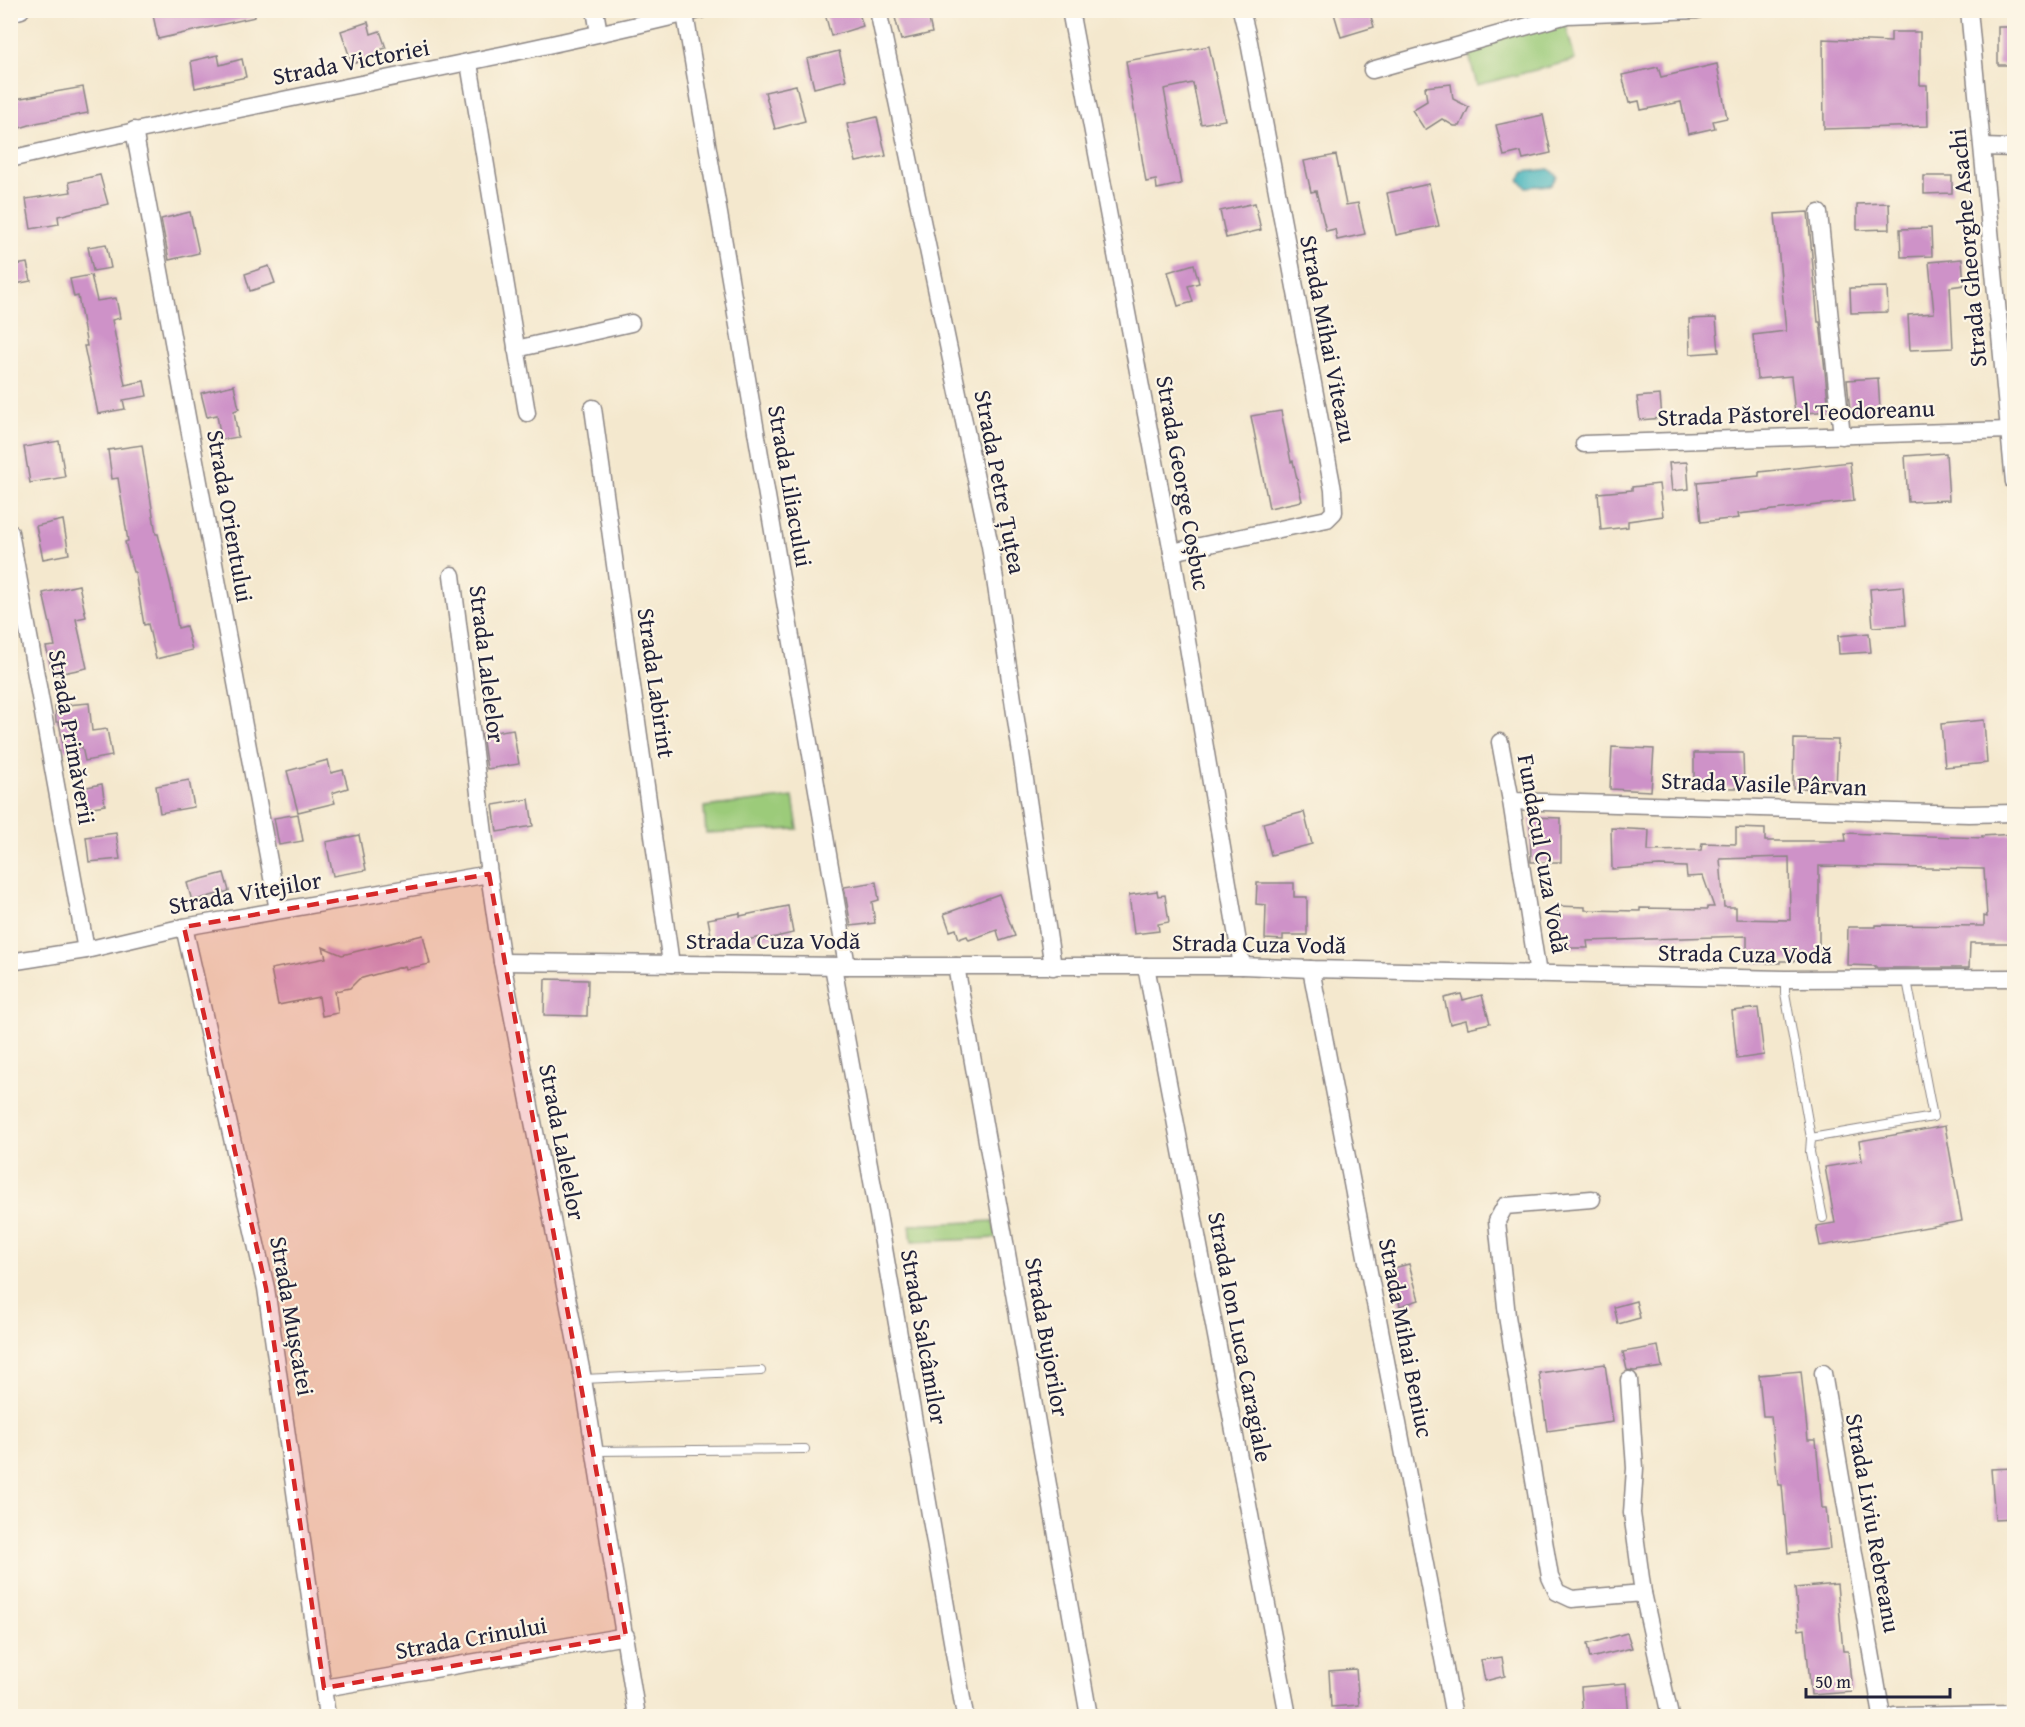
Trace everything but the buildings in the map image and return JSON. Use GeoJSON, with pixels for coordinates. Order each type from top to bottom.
{"type":"FeatureCollection","features":[{"type":"Feature","properties":{"kind":"street"},"geometry":{"type":"LineString","coordinates":[[10,13],[21,10]]}},
{"type":"Feature","properties":{"kind":"street"},"geometry":{"type":"LineString","coordinates":[[595,10],[599,33]]}},
{"type":"Feature","properties":{"kind":"street","name":"Strada Petre Țuțea"},"geometry":{"type":"LineString","coordinates":[[878,10],[990,546],[1053,967]]}},
{"type":"Feature","properties":{"kind":"street","name":"Strada George Coșbuc"},"geometry":{"type":"LineString","coordinates":[[1070,10],[1172,552],[1242,966]]}},
{"type":"Feature","properties":{"kind":"street","name":"Strada Mihai Viteazu"},"geometry":{"type":"LineString","coordinates":[[1172,552],[1327,519],[1334,512],[1333,490],[1249,42],[1241,10]]}},
{"type":"Feature","properties":{"kind":"street"},"geometry":{"type":"LineString","coordinates":[[1372,70],[1567,15],[1697,10]]}},
{"type":"Feature","properties":{"kind":"street","name":"Strada Gheorghe Asachi"},"geometry":{"type":"LineString","coordinates":[[1969,10],[2011,401],[2009,430],[2014,482]]}},
{"type":"Feature","properties":{"kind":"street","name":"Strada Victoriei"},"geometry":{"type":"LineString","coordinates":[[10,159],[134,130],[469,63],[692,12]]}},
{"type":"Feature","properties":{"kind":"street","name":"Strada Liliacului"},"geometry":{"type":"LineString","coordinates":[[692,12],[840,966]]}},
{"type":"Feature","properties":{"kind":"street"},"geometry":{"type":"LineString","coordinates":[[469,63],[527,413]]}},
{"type":"Feature","properties":{"kind":"street","name":"Strada Orientului"},"geometry":{"type":"LineString","coordinates":[[134,130],[278,910]]}},
{"type":"Feature","properties":{"kind":"street"},"geometry":{"type":"LineString","coordinates":[[1983,147],[2014,148]]}},
{"type":"Feature","properties":{"kind":"street"},"geometry":{"type":"LineString","coordinates":[[1819,213],[1842,436]]}},
{"type":"Feature","properties":{"kind":"street"},"geometry":{"type":"LineString","coordinates":[[516,349],[631,323]]}},
{"type":"Feature","properties":{"kind":"street","name":"Strada Labirint"},"geometry":{"type":"LineString","coordinates":[[593,408],[671,964]]}},
{"type":"Feature","properties":{"kind":"street","name":"Strada Păstorel Teodoreanu"},"geometry":{"type":"LineString","coordinates":[[1584,444],[2009,430]]}},
{"type":"Feature","properties":{"kind":"street","name":"Strada Primăverii"},"geometry":{"type":"LineString","coordinates":[[10,532],[86,950]]}},
{"type":"Feature","properties":{"kind":"street","name":"Strada Lalelelor"},"geometry":{"type":"LineString","coordinates":[[452,575],[502,962],[583,1379],[637,1716]]}},
{"type":"Feature","properties":{"kind":"street","name":"Fundacul Cuza Vodă"},"geometry":{"type":"LineString","coordinates":[[1500,742],[1538,974]]}},
{"type":"Feature","properties":{"kind":"street","name":"Strada Vasile Pârvan"},"geometry":{"type":"LineString","coordinates":[[1511,801],[1969,814],[2014,813]]}},
{"type":"Feature","properties":{"kind":"street","name":"Strada Vitejilor"},"geometry":{"type":"LineString","coordinates":[[10,962],[86,950],[184,927],[489,874]]}},
{"type":"Feature","properties":{"kind":"street","name":"Strada Mușcatei"},"geometry":{"type":"LineString","coordinates":[[184,927],[266,1288],[327,1716]]}},
{"type":"Feature","properties":{"kind":"street","name":"Strada Cuza Vodă"},"geometry":{"type":"LineString","coordinates":[[502,962],[840,966],[1242,966],[1785,979],[2014,978]]}},
{"type":"Feature","properties":{"kind":"street","name":"Strada Salcâmilor"},"geometry":{"type":"LineString","coordinates":[[840,966],[880,1226],[966,1716]]}},
{"type":"Feature","properties":{"kind":"street","name":"Strada Bujorilor"},"geometry":{"type":"LineString","coordinates":[[956,966],[1089,1716]]}},
{"type":"Feature","properties":{"kind":"street","name":"Strada Ion Luca Caragiale"},"geometry":{"type":"LineString","coordinates":[[1146,966],[1288,1716]]}},
{"type":"Feature","properties":{"kind":"street","name":"Strada Mihai Beniuc"},"geometry":{"type":"LineString","coordinates":[[1311,969],[1455,1716]]}},
{"type":"Feature","properties":{"kind":"street"},"geometry":{"type":"LineString","coordinates":[[1592,1199],[1505,1206],[1497,1221],[1507,1316],[1550,1577],[1557,1592],[1572,1599],[1643,1593]]}},
{"type":"Feature","properties":{"kind":"street","name":"Strada Liviu Rebreanu"},"geometry":{"type":"LineString","coordinates":[[1822,1373],[1882,1716]]}},
{"type":"Feature","properties":{"kind":"street"},"geometry":{"type":"LineString","coordinates":[[1629,1380],[1635,1468],[1632,1513],[1643,1593],[1670,1716]]}},
{"type":"Feature","properties":{"kind":"street","name":"Strada Crinului"},"geometry":{"type":"LineString","coordinates":[[324,1688],[626,1636]]}},
{"type":"Feature","properties":{"kind":"street"},"geometry":{"type":"LineString","coordinates":[[1894,1716],[2014,1714]]}},
{"type":"Feature","properties":{"kind":"lane"},"geometry":{"type":"LineString","coordinates":[[1785,979],[1785,993],[1811,1138],[1810,1152],[1823,1218]]}},
{"type":"Feature","properties":{"kind":"lane"},"geometry":{"type":"LineString","coordinates":[[1811,1138],[1933,1117],[1907,980]]}},
{"type":"Feature","properties":{"kind":"lane"},"geometry":{"type":"LineString","coordinates":[[583,1379],[761,1371]]}},
{"type":"Feature","properties":{"kind":"lane"},"geometry":{"type":"LineString","coordinates":[[595,1451],[805,1449]]}},
{"type":"Feature","properties":{"kind":"highlighted area"},"geometry":{"type":"Polygon","coordinates":[[[489,874],[626,1636],[324,1688],[266,1288],[184,927],[489,874]]]}},
{"type":"Feature","properties":{"kind":"green space"},"geometry":{"type":"Polygon","coordinates":[[[1563,14],[1575,60],[1477,85],[1465,39],[1563,14]]]}},
{"type":"Feature","properties":{"kind":"green space"},"geometry":{"type":"Polygon","coordinates":[[[793,797],[798,829],[706,833],[704,807],[793,797]]]}},
{"type":"Feature","properties":{"kind":"green space"},"geometry":{"type":"Polygon","coordinates":[[[993,1221],[997,1238],[912,1242],[910,1225],[993,1221]]]}},
{"type":"Feature","properties":{"kind":"water"},"geometry":{"type":"Polygon","coordinates":[[[1549,169],[1557,176],[1551,185],[1526,187],[1519,180],[1524,172],[1549,169]]]}}]}
